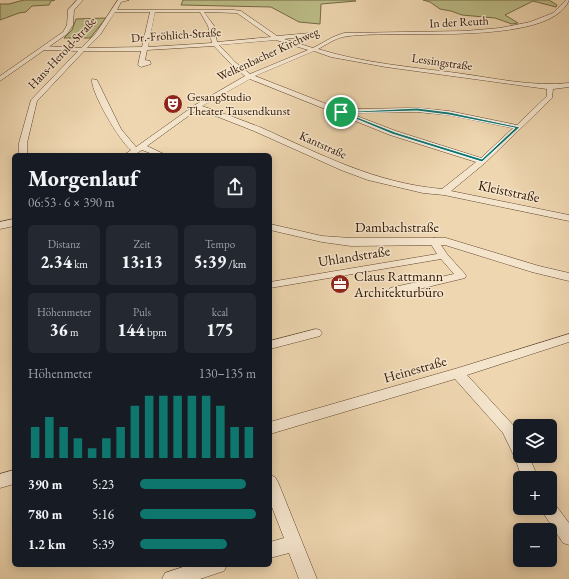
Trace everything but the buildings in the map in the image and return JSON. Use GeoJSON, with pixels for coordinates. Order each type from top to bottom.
{"type":"FeatureCollection","features":[{"type":"Feature","properties":{"kind":"street"},"geometry":{"type":"LineString","coordinates":[[0,79],[62,36],[68,30],[71,10],[79,2],[84,0]]}},
{"type":"Feature","properties":{"kind":"street","name":"Hans-Herold-Straße"},"geometry":{"type":"LineString","coordinates":[[23,153],[23,143],[34,100],[98,34],[119,1],[127,0]]}},
{"type":"Feature","properties":{"kind":"street","name":"In der Reuth"},"geometry":{"type":"LineString","coordinates":[[342,35],[448,34],[500,29],[528,24],[552,15],[563,8],[568,0]]}},
{"type":"Feature","properties":{"kind":"street"},"geometry":{"type":"LineString","coordinates":[[114,11],[239,12],[276,38]]}},
{"type":"Feature","properties":{"kind":"street"},"geometry":{"type":"LineString","coordinates":[[142,62],[153,11]]}},
{"type":"Feature","properties":{"kind":"street"},"geometry":{"type":"LineString","coordinates":[[201,11],[211,26],[215,44],[233,63],[249,76],[393,133],[482,161]]}},
{"type":"Feature","properties":{"kind":"street","name":"Dr.-Fröhlich-Straße"},"geometry":{"type":"LineString","coordinates":[[44,48],[82,50],[144,49],[215,44],[309,34]]}},
{"type":"Feature","properties":{"kind":"street","name":"Welkenbacher Kirchweg"},"geometry":{"type":"LineString","coordinates":[[132,153],[226,87],[312,50],[335,37],[342,35]]}},
{"type":"Feature","properties":{"kind":"street","name":"Lessingstraße"},"geometry":{"type":"LineString","coordinates":[[276,38],[312,50],[393,66],[550,87],[569,85]]}},
{"type":"Feature","properties":{"kind":"street"},"geometry":{"type":"LineString","coordinates":[[94,80],[102,102],[126,142],[131,148],[154,153]]}},
{"type":"Feature","properties":{"kind":"street"},"geometry":{"type":"LineString","coordinates":[[444,192],[482,161],[550,97],[550,87]]}},
{"type":"Feature","properties":{"kind":"street","name":"Kantstraße"},"geometry":{"type":"LineString","coordinates":[[197,106],[257,129],[344,168],[371,178],[423,190],[444,192]]}},
{"type":"Feature","properties":{"kind":"street"},"geometry":{"type":"LineString","coordinates":[[341,112],[417,110],[449,113],[518,127]]}},
{"type":"Feature","properties":{"kind":"street","name":"Kleiststraße"},"geometry":{"type":"LineString","coordinates":[[444,192],[569,218]]}},
{"type":"Feature","properties":{"kind":"street","name":"Dambachstraße"},"geometry":{"type":"LineString","coordinates":[[272,227],[322,239],[351,242],[434,241],[463,247],[536,269],[569,277]]}},
{"type":"Feature","properties":{"kind":"street"},"geometry":{"type":"LineString","coordinates":[[394,291],[461,276],[443,256],[434,241]]}},
{"type":"Feature","properties":{"kind":"street","name":"Uhlandstraße"},"geometry":{"type":"LineString","coordinates":[[272,284],[443,256]]}},
{"type":"Feature","properties":{"kind":"street"},"geometry":{"type":"LineString","coordinates":[[272,345],[316,334]]}},
{"type":"Feature","properties":{"kind":"street","name":"Heinestraße"},"geometry":{"type":"LineString","coordinates":[[272,427],[458,373],[569,338]]}},
{"type":"Feature","properties":{"kind":"street"},"geometry":{"type":"LineString","coordinates":[[458,373],[508,429],[513,439]]}},
{"type":"Feature","properties":{"kind":"street"},"geometry":{"type":"LineString","coordinates":[[0,481],[12,478]]}},
{"type":"Feature","properties":{"kind":"street"},"geometry":{"type":"LineString","coordinates":[[272,487],[308,579]]}},
{"type":"Feature","properties":{"kind":"street"},"geometry":{"type":"LineString","coordinates":[[553,515],[569,536]]}},
{"type":"Feature","properties":{"kind":"street"},"geometry":{"type":"LineString","coordinates":[[272,549],[294,543]]}},
{"type":"Feature","properties":{"kind":"street"},"geometry":{"type":"LineString","coordinates":[[171,579],[211,567]]}},
{"type":"Feature","properties":{"kind":"green space"},"geometry":{"type":"Polygon","coordinates":[[[24,0],[55,0],[51,1],[49,5],[32,6],[26,12],[0,20],[0,4],[9,4],[24,0]]]}},
{"type":"Feature","properties":{"kind":"green space"},"geometry":{"type":"Polygon","coordinates":[[[183,0],[356,1],[321,4],[320,24],[299,22],[271,7],[181,5],[183,0]]]}},
{"type":"Feature","properties":{"kind":"green space"},"geometry":{"type":"Polygon","coordinates":[[[423,0],[549,0],[557,5],[556,7],[533,1],[505,15],[518,23],[512,24],[495,18],[462,15],[440,9],[430,2],[423,0]]]}},
{"type":"Feature","properties":{"kind":"green space"},"geometry":{"type":"Polygon","coordinates":[[[106,18],[90,38],[64,38],[72,30],[76,19],[106,18]]]}},
{"type":"Feature","properties":{"kind":"place","name":"GesangStudio Theater Tausendkunst"},"geometry":{"type":"Point","coordinates":[173,104]}},
{"type":"Feature","properties":{"kind":"place","name":"Claus Rattmann Architekturbüro"},"geometry":{"type":"Point","coordinates":[340,284]}},
{"type":"Feature","properties":{"kind":"route"},"geometry":{"type":"LineString","coordinates":[[417,110],[449,113],[518,127],[482,161],[393,133],[341,112],[417,110]]}}]}
